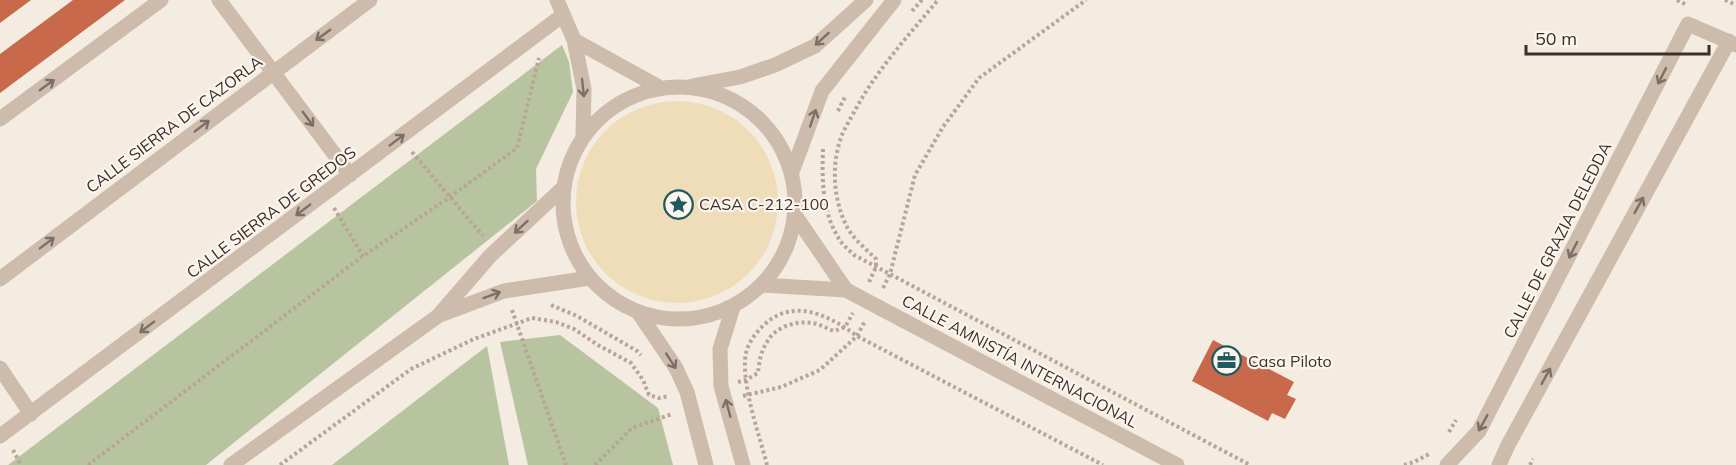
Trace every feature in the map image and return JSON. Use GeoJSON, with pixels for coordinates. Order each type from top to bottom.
{"type":"FeatureCollection","features":[{"type":"Feature","properties":{"kind":"street"},"geometry":{"type":"LineString","coordinates":[[0,119],[161,0]]}},
{"type":"Feature","properties":{"kind":"street"},"geometry":{"type":"LineString","coordinates":[[219,0],[350,175]]}},
{"type":"Feature","properties":{"kind":"street","name":"CALLE SIERRA DE CAZORLA"},"geometry":{"type":"LineString","coordinates":[[0,279],[370,0]]}},
{"type":"Feature","properties":{"kind":"street"},"geometry":{"type":"LineString","coordinates":[[557,0],[574,40],[584,89],[583,137]]}},
{"type":"Feature","properties":{"kind":"street"},"geometry":{"type":"LineString","coordinates":[[692,86],[726,95],[756,114],[778,140],[792,172],[796,194],[795,215],[791,236],[783,256],[762,285],[733,307],[702,317],[670,319],[639,312],[612,298],[590,278],[573,251],[564,219],[564,187],[571,161],[583,137],[604,114],[629,97],[659,87],[692,86],[740,77],[775,65],[814,46],[866,0]]}},
{"type":"Feature","properties":{"kind":"street"},"geometry":{"type":"LineString","coordinates":[[792,172],[822,91],[894,0]]}},
{"type":"Feature","properties":{"kind":"street","name":"CALLE SIERRA DE GREDOS"},"geometry":{"type":"LineString","coordinates":[[0,436],[563,15]]}},
{"type":"Feature","properties":{"kind":"street","name":"CALLE DE GRAZIA DELEDDA"},"geometry":{"type":"LineString","coordinates":[[1447,465],[1479,431],[1688,24],[1732,43]]}},
{"type":"Feature","properties":{"kind":"street"},"geometry":{"type":"LineString","coordinates":[[574,40],[659,87]]}},
{"type":"Feature","properties":{"kind":"street"},"geometry":{"type":"LineString","coordinates":[[1499,465],[1732,43]]}},
{"type":"Feature","properties":{"kind":"street"},"geometry":{"type":"LineString","coordinates":[[231,465],[438,316],[490,256],[564,187]]}},
{"type":"Feature","properties":{"kind":"street"},"geometry":{"type":"LineString","coordinates":[[795,215],[846,290]]}},
{"type":"Feature","properties":{"kind":"street"},"geometry":{"type":"LineString","coordinates":[[438,316],[504,291],[590,278]]}},
{"type":"Feature","properties":{"kind":"street","name":"CALLE AMNISTÍA INTERNACIONAL"},"geometry":{"type":"LineString","coordinates":[[762,285],[846,290],[1177,465]]}},
{"type":"Feature","properties":{"kind":"street"},"geometry":{"type":"LineString","coordinates":[[733,307],[720,349],[721,386],[742,465]]}},
{"type":"Feature","properties":{"kind":"street"},"geometry":{"type":"LineString","coordinates":[[639,312],[676,368],[687,392],[706,465]]}},
{"type":"Feature","properties":{"kind":"street"},"geometry":{"type":"LineString","coordinates":[[0,368],[31,414]]}},
{"type":"Feature","properties":{"kind":"path"},"geometry":{"type":"LineString","coordinates":[[906,17],[922,0]]}},
{"type":"Feature","properties":{"kind":"path"},"geometry":{"type":"LineString","coordinates":[[726,401],[781,387],[820,370],[857,336],[868,301],[876,259],[846,226],[835,186],[836,160],[842,135],[864,94],[938,0]]}},
{"type":"Feature","properties":{"kind":"path"},"geometry":{"type":"LineString","coordinates":[[721,386],[746,380],[758,373],[762,353],[768,339],[784,327],[797,323],[815,323],[834,331],[845,327],[890,274],[915,175],[943,128],[980,78],[1086,0]]}},
{"type":"Feature","properties":{"kind":"path"},"geometry":{"type":"LineString","coordinates":[[1725,0],[1736,5]]}},
{"type":"Feature","properties":{"kind":"path"},"geometry":{"type":"LineString","coordinates":[[88,465],[363,256],[517,148],[540,56],[530,40]]}},
{"type":"Feature","properties":{"kind":"path"},"geometry":{"type":"LineString","coordinates":[[834,118],[849,89]]}},
{"type":"Feature","properties":{"kind":"path"},"geometry":{"type":"LineString","coordinates":[[823,148],[822,178],[827,210],[838,238],[854,255],[1250,465]]}},
{"type":"Feature","properties":{"kind":"path"},"geometry":{"type":"LineString","coordinates":[[412,152],[483,234],[490,256]]}},
{"type":"Feature","properties":{"kind":"path"},"geometry":{"type":"LineString","coordinates":[[326,193],[363,256]]}},
{"type":"Feature","properties":{"kind":"path"},"geometry":{"type":"LineString","coordinates":[[540,305],[550,305],[577,316],[637,351],[643,357]]}},
{"type":"Feature","properties":{"kind":"path"},"geometry":{"type":"LineString","coordinates":[[521,306],[511,308],[566,465]]}},
{"type":"Feature","properties":{"kind":"path"},"geometry":{"type":"LineString","coordinates":[[767,465],[749,394],[744,360],[750,340],[765,322],[786,311],[807,311],[825,315],[857,336],[1103,465]]}},
{"type":"Feature","properties":{"kind":"path"},"geometry":{"type":"LineString","coordinates":[[280,465],[411,369],[474,339],[532,318],[544,319],[574,329],[631,363],[643,380],[649,395],[659,398],[687,392]]}},
{"type":"Feature","properties":{"kind":"path"},"geometry":{"type":"LineString","coordinates":[[662,388],[673,424]]}},
{"type":"Feature","properties":{"kind":"path"},"geometry":{"type":"LineString","coordinates":[[595,465],[632,428],[671,414],[692,410]]}},
{"type":"Feature","properties":{"kind":"path"},"geometry":{"type":"LineString","coordinates":[[1446,438],[1456,420]]}},
{"type":"Feature","properties":{"kind":"path"},"geometry":{"type":"LineString","coordinates":[[1404,465],[1429,455],[1437,447]]}},
{"type":"Feature","properties":{"kind":"path"},"geometry":{"type":"LineString","coordinates":[[1530,465],[1533,459]]}},
{"type":"Feature","properties":{"kind":"green space"},"geometry":{"type":"Polygon","coordinates":[[[562,45],[569,62],[573,92],[536,169],[537,201],[206,465],[8,465],[562,45]]]}},
{"type":"Feature","properties":{"kind":"green space"},"geometry":{"type":"Polygon","coordinates":[[[560,335],[658,408],[673,465],[528,465],[500,342],[560,335]]]}},
{"type":"Feature","properties":{"kind":"green space"},"geometry":{"type":"Polygon","coordinates":[[[487,346],[509,465],[332,465],[487,346]]]}},
{"type":"Feature","properties":{"kind":"sand"},"geometry":{"type":"Polygon","coordinates":[[[677,101],[697,103],[725,113],[755,138],[770,163],[776,182],[778,202],[776,222],[766,250],[741,280],[716,295],[697,301],[677,303],[657,301],[629,291],[599,266],[584,241],[578,222],[576,202],[578,182],[588,154],[613,124],[638,109],[657,103],[677,101]]]}},
{"type":"Feature","properties":{"kind":"building"},"geometry":{"type":"Polygon","coordinates":[[[0,0],[31,0],[0,23],[0,0]]]}},
{"type":"Feature","properties":{"kind":"building"},"geometry":{"type":"Polygon","coordinates":[[[73,0],[125,0],[0,93],[0,54],[73,0]]]}},
{"type":"Feature","properties":{"kind":"building","name":"Casa Piloto"},"geometry":{"type":"Polygon","coordinates":[[[1213,340],[1294,382],[1287,395],[1296,399],[1285,419],[1272,413],[1268,421],[1192,381],[1213,340]]]}},
{"type":"Feature","properties":{"kind":"place","name":"CASA C-212-100"},"geometry":{"type":"Point","coordinates":[678,204]}},
{"type":"Feature","properties":{"kind":"place","name":"Casa Piloto"},"geometry":{"type":"Point","coordinates":[1227,361]}}]}
